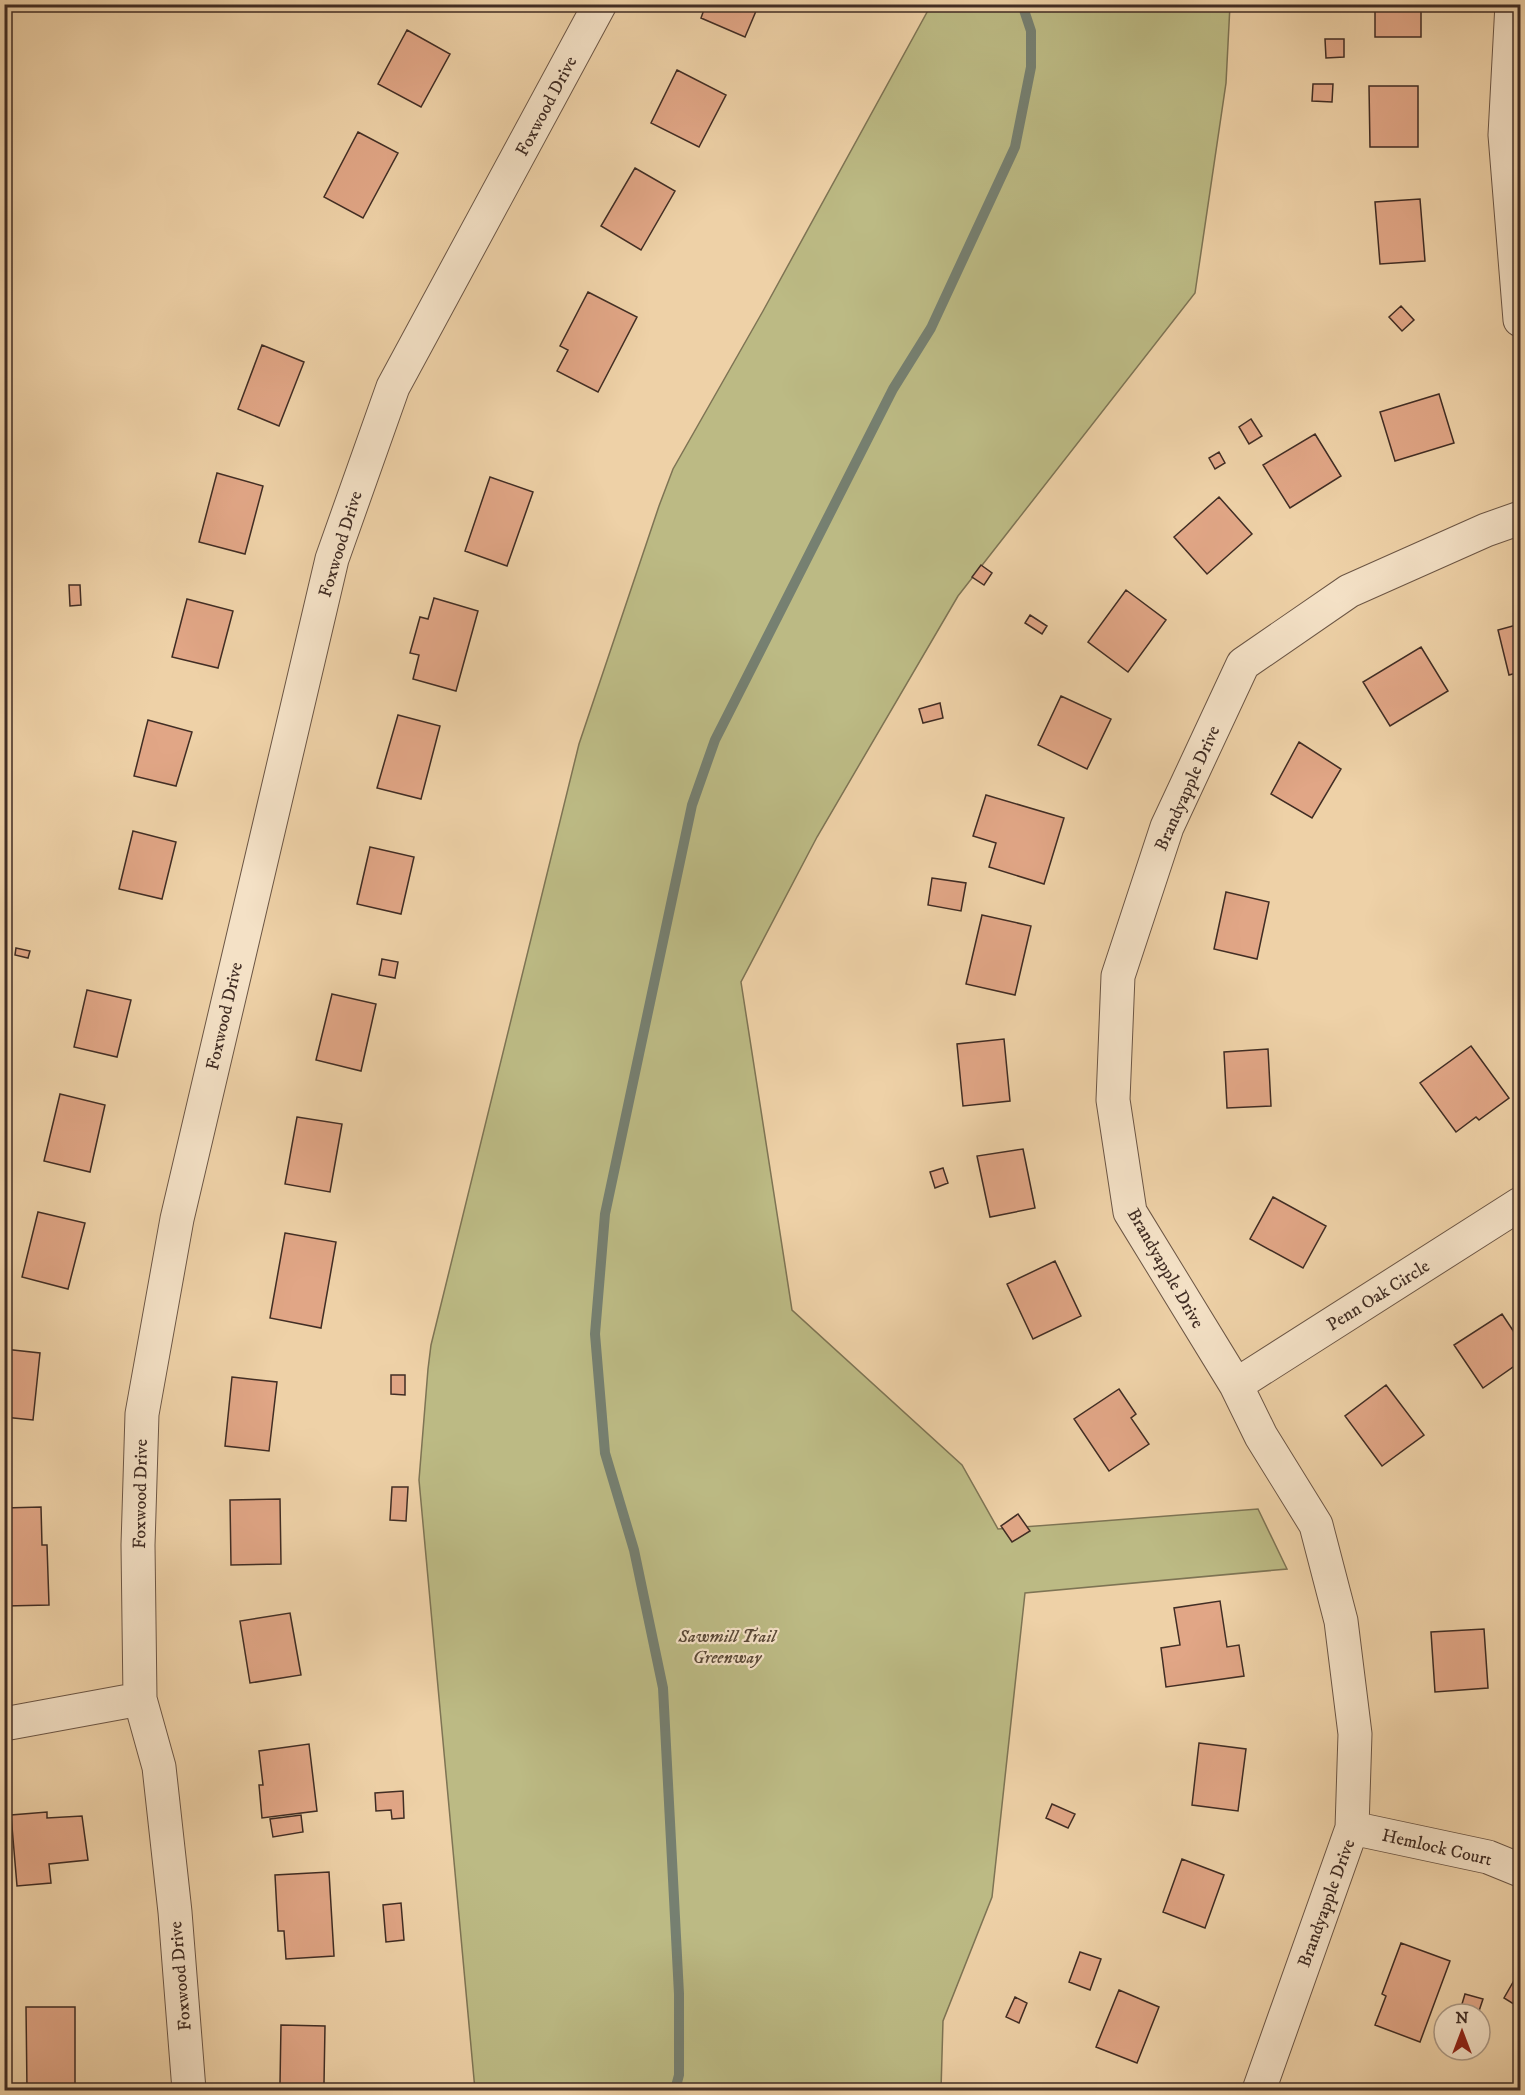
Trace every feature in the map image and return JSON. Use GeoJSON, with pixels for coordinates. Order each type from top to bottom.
{"type":"FeatureCollection","features":[{"type":"Feature","properties":{"kind":"street","name":"Foxwood Drive"},"geometry":{"type":"LineString","coordinates":[[189,2091],[175,1912],[159,1767],[140,1699],[138,1545],[142,1414],[177,1219],[332,559],[393,387],[600,4]]}},
{"type":"Feature","properties":{"kind":"street"},"geometry":{"type":"LineString","coordinates":[[1512,4],[1505,135],[1521,320]]}},
{"type":"Feature","properties":{"kind":"street","name":"Brandyapple Drive"},"geometry":{"type":"LineString","coordinates":[[1258,2091],[1352,1828],[1355,1734],[1341,1621],[1316,1525],[1261,1436],[1236,1385],[1130,1212],[1113,1100],[1118,976],[1167,827],[1243,664],[1349,591],[1486,530],[1521,518]]}},
{"type":"Feature","properties":{"kind":"street","name":"Penn Oak Circle"},"geometry":{"type":"LineString","coordinates":[[1236,1385],[1521,1204]]}},
{"type":"Feature","properties":{"kind":"street"},"geometry":{"type":"LineString","coordinates":[[4,1724],[140,1699]]}},
{"type":"Feature","properties":{"kind":"street","name":"Hemlock Court"},"geometry":{"type":"LineString","coordinates":[[1352,1828],[1488,1857],[1521,1870]]}},
{"type":"Feature","properties":{"kind":"green space","name":"Sawmill Trail Greenway"},"geometry":{"type":"Polygon","coordinates":[[[931,5],[1230,5],[1226,83],[1195,293],[958,596],[817,837],[741,982],[792,1310],[962,1465],[998,1529],[1258,1509],[1287,1569],[1025,1593],[992,1897],[943,2021],[941,2090],[475,2090],[419,1480],[431,1345],[579,744],[659,506],[673,469],[763,311],[931,5]]]}},
{"type":"Feature","properties":{"kind":"building"},"geometry":{"type":"Polygon","coordinates":[[[706,4],[759,4],[745,37],[701,18],[706,4]]]}},
{"type":"Feature","properties":{"kind":"building"},"geometry":{"type":"Polygon","coordinates":[[[1375,4],[1421,4],[1421,37],[1375,37],[1375,4]]]}},
{"type":"Feature","properties":{"kind":"building"},"geometry":{"type":"Polygon","coordinates":[[[407,30],[450,54],[421,107],[378,84],[407,30]]]}},
{"type":"Feature","properties":{"kind":"building"},"geometry":{"type":"Polygon","coordinates":[[[1325,39],[1344,39],[1344,57],[1326,58],[1325,39]]]}},
{"type":"Feature","properties":{"kind":"building"},"geometry":{"type":"Polygon","coordinates":[[[677,70],[726,95],[699,147],[651,123],[677,70]]]}},
{"type":"Feature","properties":{"kind":"building"},"geometry":{"type":"Polygon","coordinates":[[[1313,84],[1333,84],[1332,102],[1312,101],[1313,84]]]}},
{"type":"Feature","properties":{"kind":"building"},"geometry":{"type":"Polygon","coordinates":[[[1369,86],[1418,86],[1418,147],[1370,147],[1369,86]]]}},
{"type":"Feature","properties":{"kind":"building"},"geometry":{"type":"Polygon","coordinates":[[[358,132],[398,153],[363,218],[324,197],[358,132]]]}},
{"type":"Feature","properties":{"kind":"building"},"geometry":{"type":"Polygon","coordinates":[[[635,168],[675,191],[641,250],[601,226],[635,168]]]}},
{"type":"Feature","properties":{"kind":"building"},"geometry":{"type":"Polygon","coordinates":[[[1420,199],[1425,261],[1380,264],[1375,202],[1420,199]]]}},
{"type":"Feature","properties":{"kind":"building"},"geometry":{"type":"Polygon","coordinates":[[[588,292],[637,317],[598,392],[557,371],[568,350],[560,346],[588,292]]]}},
{"type":"Feature","properties":{"kind":"building"},"geometry":{"type":"Polygon","coordinates":[[[1401,306],[1414,320],[1402,331],[1389,317],[1401,306]]]}},
{"type":"Feature","properties":{"kind":"building"},"geometry":{"type":"Polygon","coordinates":[[[262,345],[304,362],[279,426],[238,409],[262,345]]]}},
{"type":"Feature","properties":{"kind":"building"},"geometry":{"type":"Polygon","coordinates":[[[1439,394],[1454,443],[1395,461],[1380,412],[1439,394]]]}},
{"type":"Feature","properties":{"kind":"building"},"geometry":{"type":"Polygon","coordinates":[[[1251,419],[1262,436],[1249,444],[1239,427],[1251,419]]]}},
{"type":"Feature","properties":{"kind":"building"},"geometry":{"type":"Polygon","coordinates":[[[1315,434],[1341,476],[1290,508],[1263,465],[1315,434]]]}},
{"type":"Feature","properties":{"kind":"building"},"geometry":{"type":"Polygon","coordinates":[[[1219,452],[1225,463],[1215,469],[1209,458],[1219,452]]]}},
{"type":"Feature","properties":{"kind":"building"},"geometry":{"type":"Polygon","coordinates":[[[217,473],[263,486],[245,554],[199,542],[217,473]]]}},
{"type":"Feature","properties":{"kind":"building"},"geometry":{"type":"Polygon","coordinates":[[[490,477],[533,492],[507,566],[465,551],[490,477]]]}},
{"type":"Feature","properties":{"kind":"building"},"geometry":{"type":"Polygon","coordinates":[[[1219,497],[1252,534],[1207,574],[1174,537],[1219,497]]]}},
{"type":"Feature","properties":{"kind":"building"},"geometry":{"type":"Polygon","coordinates":[[[981,565],[992,573],[984,585],[972,577],[981,565]]]}},
{"type":"Feature","properties":{"kind":"building"},"geometry":{"type":"Polygon","coordinates":[[[69,585],[80,585],[81,605],[70,606],[69,585]]]}},
{"type":"Feature","properties":{"kind":"building"},"geometry":{"type":"Polygon","coordinates":[[[1126,590],[1166,620],[1128,672],[1088,642],[1126,590]]]}},
{"type":"Feature","properties":{"kind":"building"},"geometry":{"type":"Polygon","coordinates":[[[434,598],[478,611],[456,691],[413,679],[419,655],[410,653],[420,617],[428,619],[434,598]]]}},
{"type":"Feature","properties":{"kind":"building"},"geometry":{"type":"Polygon","coordinates":[[[187,599],[233,611],[218,668],[172,657],[187,599]]]}},
{"type":"Feature","properties":{"kind":"building"},"geometry":{"type":"Polygon","coordinates":[[[1030,615],[1047,626],[1042,634],[1025,623],[1030,615]]]}},
{"type":"Feature","properties":{"kind":"building"},"geometry":{"type":"Polygon","coordinates":[[[1520,624],[1520,672],[1509,675],[1498,630],[1520,624]]]}},
{"type":"Feature","properties":{"kind":"building"},"geometry":{"type":"Polygon","coordinates":[[[1421,647],[1448,691],[1390,726],[1363,682],[1421,647]]]}},
{"type":"Feature","properties":{"kind":"building"},"geometry":{"type":"Polygon","coordinates":[[[1061,696],[1111,719],[1087,769],[1038,745],[1061,696]]]}},
{"type":"Feature","properties":{"kind":"building"},"geometry":{"type":"Polygon","coordinates":[[[940,703],[943,718],[923,723],[919,709],[940,703]]]}},
{"type":"Feature","properties":{"kind":"building"},"geometry":{"type":"Polygon","coordinates":[[[398,715],[440,726],[421,799],[377,788],[398,715]]]}},
{"type":"Feature","properties":{"kind":"building"},"geometry":{"type":"Polygon","coordinates":[[[148,720],[192,732],[176,786],[134,776],[148,720]]]}},
{"type":"Feature","properties":{"kind":"building"},"geometry":{"type":"Polygon","coordinates":[[[1299,742],[1341,769],[1312,818],[1271,794],[1299,742]]]}},
{"type":"Feature","properties":{"kind":"building"},"geometry":{"type":"Polygon","coordinates":[[[986,795],[1064,818],[1044,884],[989,867],[996,843],[973,836],[986,795]]]}},
{"type":"Feature","properties":{"kind":"building"},"geometry":{"type":"Polygon","coordinates":[[[133,831],[176,842],[162,899],[119,889],[133,831]]]}},
{"type":"Feature","properties":{"kind":"building"},"geometry":{"type":"Polygon","coordinates":[[[370,847],[414,857],[401,914],[357,904],[370,847]]]}},
{"type":"Feature","properties":{"kind":"building"},"geometry":{"type":"Polygon","coordinates":[[[932,878],[966,883],[961,911],[928,905],[932,878]]]}},
{"type":"Feature","properties":{"kind":"building"},"geometry":{"type":"Polygon","coordinates":[[[1226,892],[1269,902],[1257,959],[1214,949],[1226,892]]]}},
{"type":"Feature","properties":{"kind":"building"},"geometry":{"type":"Polygon","coordinates":[[[982,915],[1031,926],[1015,995],[966,984],[982,915]]]}},
{"type":"Feature","properties":{"kind":"building"},"geometry":{"type":"Polygon","coordinates":[[[16,948],[30,951],[28,958],[15,955],[16,948]]]}},
{"type":"Feature","properties":{"kind":"building"},"geometry":{"type":"Polygon","coordinates":[[[382,959],[398,962],[395,978],[379,975],[382,959]]]}},
{"type":"Feature","properties":{"kind":"building"},"geometry":{"type":"Polygon","coordinates":[[[87,990],[131,1000],[117,1057],[74,1047],[87,990]]]}},
{"type":"Feature","properties":{"kind":"building"},"geometry":{"type":"Polygon","coordinates":[[[332,994],[376,1004],[361,1071],[316,1060],[332,994]]]}},
{"type":"Feature","properties":{"kind":"building"},"geometry":{"type":"Polygon","coordinates":[[[1520,1020],[1520,1034],[1514,1024],[1520,1020]]]}},
{"type":"Feature","properties":{"kind":"building"},"geometry":{"type":"Polygon","coordinates":[[[1004,1039],[1010,1101],[963,1106],[957,1044],[1004,1039]]]}},
{"type":"Feature","properties":{"kind":"building"},"geometry":{"type":"Polygon","coordinates":[[[1471,1046],[1509,1098],[1479,1120],[1476,1117],[1456,1132],[1420,1083],[1471,1046]]]}},
{"type":"Feature","properties":{"kind":"building"},"geometry":{"type":"Polygon","coordinates":[[[1268,1049],[1271,1106],[1227,1108],[1224,1052],[1268,1049]]]}},
{"type":"Feature","properties":{"kind":"building"},"geometry":{"type":"Polygon","coordinates":[[[60,1094],[105,1105],[90,1172],[44,1161],[60,1094]]]}},
{"type":"Feature","properties":{"kind":"building"},"geometry":{"type":"Polygon","coordinates":[[[297,1117],[342,1124],[330,1192],[285,1184],[297,1117]]]}},
{"type":"Feature","properties":{"kind":"building"},"geometry":{"type":"Polygon","coordinates":[[[1023,1149],[1035,1208],[990,1217],[977,1156],[1023,1149]]]}},
{"type":"Feature","properties":{"kind":"building"},"geometry":{"type":"Polygon","coordinates":[[[943,1168],[948,1183],[935,1188],[930,1172],[943,1168]]]}},
{"type":"Feature","properties":{"kind":"building"},"geometry":{"type":"Polygon","coordinates":[[[1273,1197],[1326,1226],[1303,1268],[1250,1239],[1273,1197]]]}},
{"type":"Feature","properties":{"kind":"building"},"geometry":{"type":"Polygon","coordinates":[[[38,1212],[85,1223],[68,1289],[22,1277],[38,1212]]]}},
{"type":"Feature","properties":{"kind":"building"},"geometry":{"type":"Polygon","coordinates":[[[285,1233],[336,1242],[321,1328],[270,1318],[285,1233]]]}},
{"type":"Feature","properties":{"kind":"building"},"geometry":{"type":"Polygon","coordinates":[[[1055,1261],[1081,1316],[1033,1339],[1007,1284],[1055,1261]]]}},
{"type":"Feature","properties":{"kind":"building"},"geometry":{"type":"Polygon","coordinates":[[[1502,1314],[1520,1341],[1520,1362],[1483,1388],[1454,1345],[1502,1314]]]}},
{"type":"Feature","properties":{"kind":"building"},"geometry":{"type":"Polygon","coordinates":[[[4,1349],[40,1353],[33,1420],[4,1417],[4,1349]]]}},
{"type":"Feature","properties":{"kind":"building"},"geometry":{"type":"Polygon","coordinates":[[[391,1375],[405,1375],[405,1395],[391,1394],[391,1375]]]}},
{"type":"Feature","properties":{"kind":"building"},"geometry":{"type":"Polygon","coordinates":[[[232,1377],[277,1382],[269,1451],[225,1446],[232,1377]]]}},
{"type":"Feature","properties":{"kind":"building"},"geometry":{"type":"Polygon","coordinates":[[[1386,1385],[1424,1435],[1382,1466],[1345,1416],[1386,1385]]]}},
{"type":"Feature","properties":{"kind":"building"},"geometry":{"type":"Polygon","coordinates":[[[1119,1389],[1136,1414],[1131,1418],[1149,1444],[1109,1471],[1074,1419],[1119,1389]]]}},
{"type":"Feature","properties":{"kind":"building"},"geometry":{"type":"Polygon","coordinates":[[[392,1487],[408,1487],[406,1521],[390,1520],[392,1487]]]}},
{"type":"Feature","properties":{"kind":"building"},"geometry":{"type":"Polygon","coordinates":[[[280,1499],[281,1564],[231,1565],[230,1500],[280,1499]]]}},
{"type":"Feature","properties":{"kind":"building"},"geometry":{"type":"Polygon","coordinates":[[[41,1507],[42,1545],[47,1545],[49,1605],[6,1606],[4,1508],[41,1507]]]}},
{"type":"Feature","properties":{"kind":"building"},"geometry":{"type":"Polygon","coordinates":[[[1018,1514],[1030,1531],[1012,1542],[1001,1526],[1018,1514]]]}},
{"type":"Feature","properties":{"kind":"building"},"geometry":{"type":"Polygon","coordinates":[[[1220,1601],[1227,1647],[1239,1645],[1244,1676],[1166,1687],[1161,1648],[1180,1645],[1174,1608],[1220,1601]]]}},
{"type":"Feature","properties":{"kind":"building"},"geometry":{"type":"Polygon","coordinates":[[[290,1613],[301,1675],[250,1683],[240,1621],[290,1613]]]}},
{"type":"Feature","properties":{"kind":"building"},"geometry":{"type":"Polygon","coordinates":[[[1484,1629],[1488,1688],[1435,1692],[1431,1632],[1484,1629]]]}},
{"type":"Feature","properties":{"kind":"building"},"geometry":{"type":"Polygon","coordinates":[[[1199,1743],[1246,1749],[1238,1811],[1192,1805],[1199,1743]]]}},
{"type":"Feature","properties":{"kind":"building"},"geometry":{"type":"Polygon","coordinates":[[[309,1744],[317,1811],[262,1818],[259,1785],[263,1785],[259,1751],[309,1744]]]}},
{"type":"Feature","properties":{"kind":"building"},"geometry":{"type":"Polygon","coordinates":[[[403,1791],[404,1818],[392,1819],[391,1810],[376,1811],[375,1793],[403,1791]]]}},
{"type":"Feature","properties":{"kind":"building"},"geometry":{"type":"Polygon","coordinates":[[[1052,1804],[1075,1814],[1068,1828],[1046,1818],[1052,1804]]]}},
{"type":"Feature","properties":{"kind":"building"},"geometry":{"type":"Polygon","coordinates":[[[47,1812],[47,1818],[82,1816],[88,1860],[49,1864],[51,1883],[17,1886],[11,1815],[47,1812]]]}},
{"type":"Feature","properties":{"kind":"building"},"geometry":{"type":"Polygon","coordinates":[[[301,1815],[303,1832],[273,1837],[270,1819],[301,1815]]]}},
{"type":"Feature","properties":{"kind":"building"},"geometry":{"type":"Polygon","coordinates":[[[1182,1859],[1224,1875],[1205,1928],[1163,1912],[1182,1859]]]}},
{"type":"Feature","properties":{"kind":"building"},"geometry":{"type":"Polygon","coordinates":[[[329,1872],[334,1956],[286,1959],[284,1931],[278,1931],[275,1875],[329,1872]]]}},
{"type":"Feature","properties":{"kind":"building"},"geometry":{"type":"Polygon","coordinates":[[[4,1878],[8,1878],[9,1897],[4,1897],[4,1878]]]}},
{"type":"Feature","properties":{"kind":"building"},"geometry":{"type":"Polygon","coordinates":[[[401,1903],[404,1940],[386,1942],[383,1905],[401,1903]]]}},
{"type":"Feature","properties":{"kind":"building"},"geometry":{"type":"Polygon","coordinates":[[[1401,1943],[1450,1961],[1435,2002],[1432,2002],[1432,2010],[1420,2042],[1375,2025],[1386,1996],[1382,1994],[1401,1943]]]}},
{"type":"Feature","properties":{"kind":"building"},"geometry":{"type":"Polygon","coordinates":[[[1080,1952],[1101,1959],[1090,1990],[1069,1982],[1080,1952]]]}},
{"type":"Feature","properties":{"kind":"building"},"geometry":{"type":"Polygon","coordinates":[[[1520,1970],[1520,2008],[1504,1998],[1520,1970]]]}},
{"type":"Feature","properties":{"kind":"building"},"geometry":{"type":"Polygon","coordinates":[[[1119,1990],[1159,2007],[1137,2063],[1096,2047],[1119,1990]]]}},
{"type":"Feature","properties":{"kind":"building"},"geometry":{"type":"Polygon","coordinates":[[[1465,1994],[1483,1999],[1482,2002],[1463,2002],[1465,1994]]]}},
{"type":"Feature","properties":{"kind":"building"},"geometry":{"type":"Polygon","coordinates":[[[1015,1997],[1027,2003],[1019,2023],[1006,2017],[1015,1997]]]}},
{"type":"Feature","properties":{"kind":"building"},"geometry":{"type":"Polygon","coordinates":[[[26,2007],[75,2007],[75,2090],[27,2090],[26,2007]]]}},
{"type":"Feature","properties":{"kind":"building"},"geometry":{"type":"Polygon","coordinates":[[[281,2025],[325,2026],[324,2084],[280,2084],[281,2025]]]}},
{"type":"Feature","properties":{"kind":"waterway"},"geometry":{"type":"LineString","coordinates":[[675,2090],[679,2075],[679,1994],[663,1688],[634,1550],[605,1453],[595,1334],[605,1214],[692,805],[715,740],[893,389],[931,328],[1015,147],[1031,67],[1031,31],[1022,4]]}}]}
